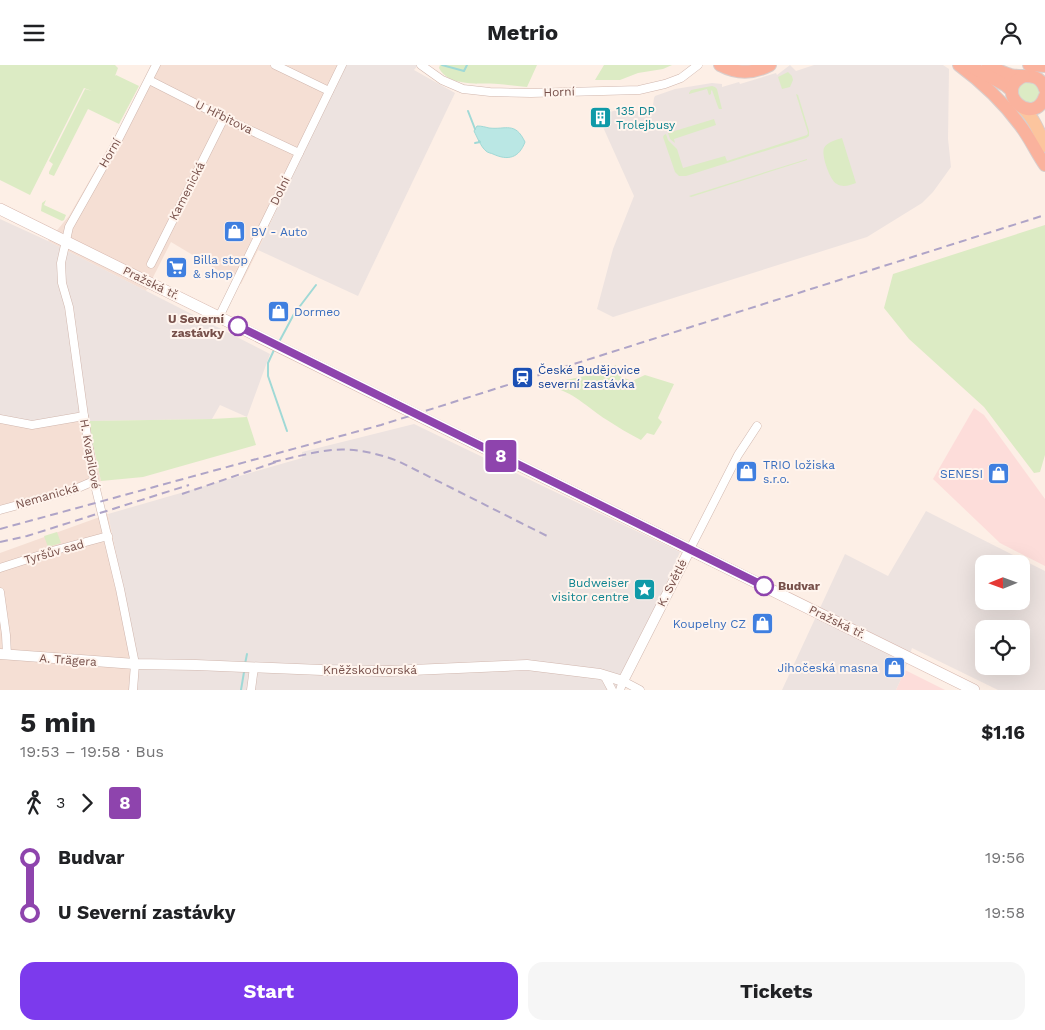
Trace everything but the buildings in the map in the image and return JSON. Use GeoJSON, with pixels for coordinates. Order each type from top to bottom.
{"type":"FeatureCollection","features":[{"type":"Feature","properties":{"kind":"highway"},"geometry":{"type":"LineString","coordinates":[[720,65],[741,73],[770,65]]}},
{"type":"Feature","properties":{"kind":"highway"},"geometry":{"type":"LineString","coordinates":[[959,65],[988,89],[1008,110],[1020,125],[1045,165]]}},
{"type":"Feature","properties":{"kind":"highway"},"geometry":{"type":"LineString","coordinates":[[968,65],[1005,85],[1012,91],[1015,101],[1023,108],[1033,108],[1044,98]]}},
{"type":"Feature","properties":{"kind":"highway"},"geometry":{"type":"LineString","coordinates":[[988,65],[1016,76],[1045,66]]}},
{"type":"Feature","properties":{"kind":"highway"},"geometry":{"type":"LineString","coordinates":[[1012,91],[1016,82],[1027,71]]}},
{"type":"Feature","properties":{"kind":"highway"},"geometry":{"type":"LineString","coordinates":[[1027,71],[1030,76],[1043,83]]}},
{"type":"Feature","properties":{"kind":"main road"},"geometry":{"type":"LineString","coordinates":[[1044,98],[1040,109],[1040,117],[1045,141]]}},
{"type":"Feature","properties":{"kind":"main road"},"geometry":{"type":"LineString","coordinates":[[1023,108],[1033,119],[1045,146]]}},
{"type":"Feature","properties":{"kind":"main road","name":"Pražská tř."},"geometry":{"type":"LineString","coordinates":[[0,209],[974,690]]}},
{"type":"Feature","properties":{"kind":"street","name":"Horní"},"geometry":{"type":"LineString","coordinates":[[66,242],[69,227],[118,140],[156,65]]}},
{"type":"Feature","properties":{"kind":"street"},"geometry":{"type":"LineString","coordinates":[[275,65],[329,91]]}},
{"type":"Feature","properties":{"kind":"street","name":"Dolní"},"geometry":{"type":"LineString","coordinates":[[219,317],[342,65]]}},
{"type":"Feature","properties":{"kind":"street","name":"Horní"},"geometry":{"type":"LineString","coordinates":[[421,65],[442,80],[463,89],[490,92],[539,93],[639,90],[681,78],[698,65]]}},
{"type":"Feature","properties":{"kind":"street","name":"U Hřbitova"},"geometry":{"type":"LineString","coordinates":[[149,80],[299,153]]}},
{"type":"Feature","properties":{"kind":"street","name":"Kamenická"},"geometry":{"type":"LineString","coordinates":[[151,264],[224,117]]}},
{"type":"Feature","properties":{"kind":"street","name":"H. Kvapilové"},"geometry":{"type":"LineString","coordinates":[[66,242],[61,263],[62,283],[69,307],[94,481],[108,536],[135,665],[133,690]]}},
{"type":"Feature","properties":{"kind":"street"},"geometry":{"type":"LineString","coordinates":[[0,419],[32,425],[84,416]]}},
{"type":"Feature","properties":{"kind":"street","name":"K. Světlé"},"geometry":{"type":"LineString","coordinates":[[621,686],[738,455],[757,426]]}},
{"type":"Feature","properties":{"kind":"street","name":"Nemanická"},"geometry":{"type":"LineString","coordinates":[[0,510],[73,491],[94,481]]}},
{"type":"Feature","properties":{"kind":"street","name":"Tyršův sad"},"geometry":{"type":"LineString","coordinates":[[0,568],[108,536]]}},
{"type":"Feature","properties":{"kind":"street"},"geometry":{"type":"LineString","coordinates":[[0,592],[6,635],[4,655]]}},
{"type":"Feature","properties":{"kind":"street","name":"A. Trägera"},"geometry":{"type":"LineString","coordinates":[[4,655],[135,665]]}},
{"type":"Feature","properties":{"kind":"street","name":"Kněžskodvorská"},"geometry":{"type":"LineString","coordinates":[[135,665],[389,671],[528,665],[604,675],[621,686],[640,690]]}},
{"type":"Feature","properties":{"kind":"street"},"geometry":{"type":"LineString","coordinates":[[247,667],[251,690]]}},
{"type":"Feature","properties":{"kind":"street"},"geometry":{"type":"LineString","coordinates":[[604,675],[612,690]]}},
{"type":"Feature","properties":{"kind":"shaded area"},"geometry":{"type":"Polygon","coordinates":[[[151,65],[345,65],[241,284],[171,242],[146,291],[48,241],[69,216],[122,124],[151,65]]]}},
{"type":"Feature","properties":{"kind":"shaded area"},"geometry":{"type":"Polygon","coordinates":[[[345,65],[418,65],[414,70],[455,93],[358,296],[258,250],[345,65]]]}},
{"type":"Feature","properties":{"kind":"shaded area"},"geometry":{"type":"Polygon","coordinates":[[[790,65],[796,71],[814,65],[943,65],[949,69],[948,139],[951,167],[933,192],[922,203],[867,237],[613,317],[597,309],[613,249],[634,196],[598,116],[632,105],[635,112],[653,106],[655,96],[675,89],[712,83],[722,84],[722,87],[739,82],[740,84],[776,73],[777,75],[790,65]]]}},
{"type":"Feature","properties":{"kind":"shaded area"},"geometry":{"type":"Polygon","coordinates":[[[0,219],[48,241],[270,354],[247,417],[220,405],[212,419],[28,422],[0,416],[0,219]]]}},
{"type":"Feature","properties":{"kind":"shaded area"},"geometry":{"type":"Polygon","coordinates":[[[974,408],[984,415],[1045,499],[1045,566],[1030,558],[1030,555],[1023,555],[1000,543],[933,479],[974,408]]]}},
{"type":"Feature","properties":{"kind":"shaded area"},"geometry":{"type":"Polygon","coordinates":[[[0,416],[88,421],[101,481],[0,506],[0,416]]]}},
{"type":"Feature","properties":{"kind":"shaded area"},"geometry":{"type":"Polygon","coordinates":[[[414,424],[680,552],[620,690],[134,690],[137,657],[108,514],[302,458],[302,452],[414,424]]]}},
{"type":"Feature","properties":{"kind":"shaded area"},"geometry":{"type":"Polygon","coordinates":[[[926,511],[1013,555],[975,555],[975,610],[1030,610],[1030,563],[1045,571],[1045,690],[998,690],[912,648],[896,690],[782,690],[845,554],[888,576],[926,511]]]}},
{"type":"Feature","properties":{"kind":"shaded area"},"geometry":{"type":"Polygon","coordinates":[[[108,514],[137,657],[134,690],[0,690],[0,553],[108,514]]]}},
{"type":"Feature","properties":{"kind":"shaded area"},"geometry":{"type":"Polygon","coordinates":[[[905,670],[945,690],[896,690],[905,670]]]}},
{"type":"Feature","properties":{"kind":"green space"},"geometry":{"type":"Polygon","coordinates":[[[0,65],[115,65],[118,68],[115,76],[139,86],[119,124],[88,109],[54,176],[49,174],[53,164],[49,161],[85,89],[92,91],[84,88],[30,195],[0,180],[0,65]]]}},
{"type":"Feature","properties":{"kind":"green space"},"geometry":{"type":"Polygon","coordinates":[[[440,65],[537,65],[527,87],[474,84],[457,81],[443,74],[439,68],[440,65]]]}},
{"type":"Feature","properties":{"kind":"green space"},"geometry":{"type":"Polygon","coordinates":[[[604,65],[672,65],[663,69],[638,73],[620,80],[595,80],[604,65]]]}},
{"type":"Feature","properties":{"kind":"green space"},"geometry":{"type":"Polygon","coordinates":[[[788,72],[793,80],[790,87],[782,89],[778,77],[788,72]]]}},
{"type":"Feature","properties":{"kind":"green space"},"geometry":{"type":"Polygon","coordinates":[[[1029,81],[1037,84],[1040,92],[1037,100],[1029,103],[1021,100],[1018,92],[1021,84],[1029,81]]]}},
{"type":"Feature","properties":{"kind":"green space"},"geometry":{"type":"Polygon","coordinates":[[[712,86],[717,89],[722,109],[719,109],[712,90],[709,95],[707,89],[689,94],[691,90],[712,86]]]}},
{"type":"Feature","properties":{"kind":"green space"},"geometry":{"type":"Polygon","coordinates":[[[796,94],[798,95],[809,131],[809,136],[806,138],[686,176],[679,176],[675,172],[663,137],[666,134],[668,140],[677,149],[683,168],[725,156],[727,161],[807,135],[796,94]]]}},
{"type":"Feature","properties":{"kind":"green space"},"geometry":{"type":"Polygon","coordinates":[[[714,119],[716,125],[674,139],[675,143],[670,139],[668,133],[714,119]]]}},
{"type":"Feature","properties":{"kind":"green space"},"geometry":{"type":"Polygon","coordinates":[[[842,138],[856,183],[844,186],[834,182],[825,162],[823,151],[827,144],[842,138]]]}},
{"type":"Feature","properties":{"kind":"green space"},"geometry":{"type":"Polygon","coordinates":[[[807,159],[691,197],[689,196],[807,159]]]}},
{"type":"Feature","properties":{"kind":"green space"},"geometry":{"type":"Polygon","coordinates":[[[46,200],[44,205],[66,215],[64,220],[62,221],[41,211],[42,203],[46,200]]]}},
{"type":"Feature","properties":{"kind":"green space"},"geometry":{"type":"Polygon","coordinates":[[[1045,225],[1045,455],[1040,472],[1034,473],[984,407],[909,339],[884,308],[893,274],[1045,225]]]}},
{"type":"Feature","properties":{"kind":"green space"},"geometry":{"type":"Polygon","coordinates":[[[616,365],[619,376],[632,381],[645,375],[674,384],[658,418],[662,422],[654,435],[647,433],[641,440],[607,420],[573,396],[549,387],[547,384],[599,373],[616,365]]]}},
{"type":"Feature","properties":{"kind":"green space"},"geometry":{"type":"Polygon","coordinates":[[[247,417],[256,445],[143,477],[101,481],[88,421],[247,417]]]}},
{"type":"Feature","properties":{"kind":"green space"},"geometry":{"type":"Polygon","coordinates":[[[57,532],[61,543],[48,547],[44,536],[57,532]]]}},
{"type":"Feature","properties":{"kind":"water"},"geometry":{"type":"Polygon","coordinates":[[[477,126],[514,129],[518,131],[525,142],[520,152],[516,155],[512,157],[498,156],[482,147],[474,131],[477,126]]]}},
{"type":"Feature","properties":{"kind":"waterway"},"geometry":{"type":"LineString","coordinates":[[442,65],[464,71],[467,65]]}},
{"type":"Feature","properties":{"kind":"waterway"},"geometry":{"type":"LineString","coordinates":[[468,111],[475,129]]}},
{"type":"Feature","properties":{"kind":"waterway"},"geometry":{"type":"LineString","coordinates":[[475,143],[479,141]]}},
{"type":"Feature","properties":{"kind":"waterway"},"geometry":{"type":"LineString","coordinates":[[279,342],[294,314],[316,285]]}},
{"type":"Feature","properties":{"kind":"waterway"},"geometry":{"type":"LineString","coordinates":[[274,350],[268,363],[268,376],[287,431]]}},
{"type":"Feature","properties":{"kind":"waterway"},"geometry":{"type":"LineString","coordinates":[[245,664],[247,654]]}},
{"type":"Feature","properties":{"kind":"waterway"},"geometry":{"type":"LineString","coordinates":[[241,690],[244,672]]}},
{"type":"Feature","properties":{"kind":"railway"},"geometry":{"type":"LineString","coordinates":[[0,529],[381,425],[1045,215]]}},
{"type":"Feature","properties":{"kind":"railway"},"geometry":{"type":"LineString","coordinates":[[273,462],[332,450],[357,450],[382,456],[398,461],[551,538]]}},
{"type":"Feature","properties":{"kind":"railway"},"geometry":{"type":"LineString","coordinates":[[182,494],[279,461]]}},
{"type":"Feature","properties":{"kind":"railway"},"geometry":{"type":"LineString","coordinates":[[0,542],[27,536],[189,485]]}},
{"type":"Feature","properties":{"kind":"bus line","name":"8"},"geometry":{"type":"LineString","coordinates":[[238,326],[764,586]]}},
{"type":"Feature","properties":{"kind":"place","name":"135 DP Trolejbusy"},"geometry":{"type":"Point","coordinates":[600,118]}},
{"type":"Feature","properties":{"kind":"place","name":"BV - Auto"},"geometry":{"type":"Point","coordinates":[235,232]}},
{"type":"Feature","properties":{"kind":"place","name":"Billa stop & shop"},"geometry":{"type":"Point","coordinates":[177,267]}},
{"type":"Feature","properties":{"kind":"place","name":"Dormeo"},"geometry":{"type":"Point","coordinates":[278,312]}},
{"type":"Feature","properties":{"kind":"place","name":"U Severní zastávky"},"geometry":{"type":"Point","coordinates":[238,326]}},
{"type":"Feature","properties":{"kind":"place","name":"České Budějovice severní zastávka"},"geometry":{"type":"Point","coordinates":[522,377]}},
{"type":"Feature","properties":{"kind":"place","name":"TRIO ložiska s.r.o."},"geometry":{"type":"Point","coordinates":[747,472]}},
{"type":"Feature","properties":{"kind":"place","name":"SENESI"},"geometry":{"type":"Point","coordinates":[999,474]}},
{"type":"Feature","properties":{"kind":"place","name":"Budvar"},"geometry":{"type":"Point","coordinates":[764,586]}},
{"type":"Feature","properties":{"kind":"place","name":"Budweiser visitor centre"},"geometry":{"type":"Point","coordinates":[645,590]}},
{"type":"Feature","properties":{"kind":"place","name":"Koupelny CZ"},"geometry":{"type":"Point","coordinates":[762,624]}},
{"type":"Feature","properties":{"kind":"place","name":"Jihočeská masna"},"geometry":{"type":"Point","coordinates":[894,668]}}]}
